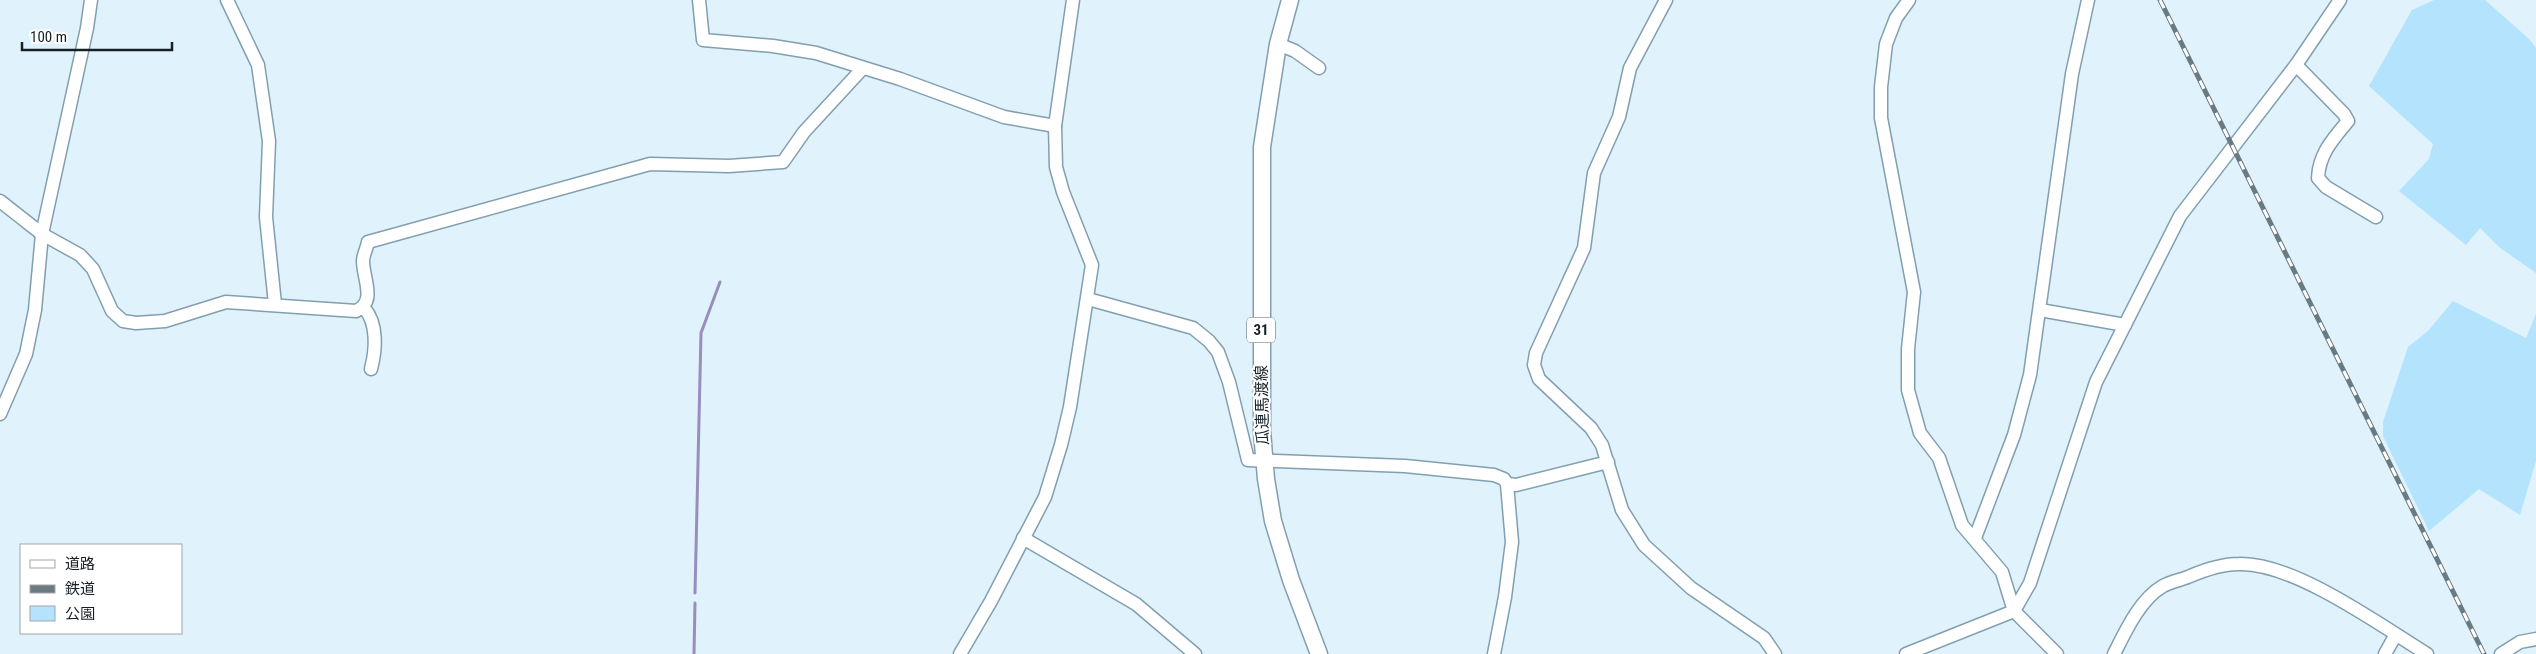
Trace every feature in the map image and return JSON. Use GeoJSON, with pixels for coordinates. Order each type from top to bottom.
{"type":"FeatureCollection","features":[{"type":"Feature","properties":{"kind":"main road","name":"瓜連馬渡線"},"geometry":{"type":"LineString","coordinates":[[1290,0],[1278,44],[1262,147],[1261,389],[1264,460],[1269,499],[1280,545],[1320,654]]}},
{"type":"Feature","properties":{"kind":"street"},"geometry":{"type":"LineString","coordinates":[[0,414],[26,354],[35,310],[42,234],[87,28],[91,0]]}},
{"type":"Feature","properties":{"kind":"street"},"geometry":{"type":"LineString","coordinates":[[227,0],[258,65],[269,141],[266,217],[275,304]]}},
{"type":"Feature","properties":{"kind":"street"},"geometry":{"type":"LineString","coordinates":[[699,0],[703,40],[773,46],[816,53],[900,79],[1004,117],[1055,126]]}},
{"type":"Feature","properties":{"kind":"street"},"geometry":{"type":"LineString","coordinates":[[960,654],[1045,497],[1062,445],[1088,299],[1092,265],[1058,175],[1055,126],[1073,0]]}},
{"type":"Feature","properties":{"kind":"street"},"geometry":{"type":"LineString","coordinates":[[1666,0],[1630,68],[1619,117],[1594,173],[1584,248],[1536,353],[1534,365],[1538,380],[1591,428],[1602,445],[1622,510],[1644,544],[1691,588],[1764,638],[1775,654]]}},
{"type":"Feature","properties":{"kind":"street"},"geometry":{"type":"LineString","coordinates":[[1909,0],[1896,18],[1886,44],[1880,87],[1881,118],[1914,292],[1908,348],[1908,390],[1920,433],[1939,458],[1962,525],[2002,572],[2014,611],[2049,649],[2057,654]]}},
{"type":"Feature","properties":{"kind":"street"},"geometry":{"type":"LineString","coordinates":[[1975,538],[2014,435],[2030,374],[2072,74],[2088,0]]}},
{"type":"Feature","properties":{"kind":"street"},"geometry":{"type":"LineString","coordinates":[[1906,654],[2014,611],[2030,582],[2096,382],[2180,216],[2296,65],[2340,0]]}},
{"type":"Feature","properties":{"kind":"street"},"geometry":{"type":"LineString","coordinates":[[1278,44],[1295,51],[1319,68]]}},
{"type":"Feature","properties":{"kind":"street"},"geometry":{"type":"LineString","coordinates":[[2296,65],[2344,114],[2348,121],[2331,141],[2324,154],[2319,167],[2318,178],[2326,187],[2376,217]]}},
{"type":"Feature","properties":{"kind":"street"},"geometry":{"type":"LineString","coordinates":[[0,201],[42,234],[80,255],[93,269],[112,311],[122,321],[136,323],[164,322],[226,302],[356,311],[364,308],[368,300],[363,260],[368,242],[650,164],[729,166],[783,162],[804,132],[862,68]]}},
{"type":"Feature","properties":{"kind":"street"},"geometry":{"type":"LineString","coordinates":[[1088,299],[1193,328],[1209,341],[1218,352],[1229,382],[1248,460],[1405,466],[1484,474],[1504,479],[1507,484],[1512,542],[1505,597],[1494,654]]}},
{"type":"Feature","properties":{"kind":"street"},"geometry":{"type":"LineString","coordinates":[[364,308],[371,315],[374,332],[374,358],[371,369]]}},
{"type":"Feature","properties":{"kind":"street"},"geometry":{"type":"LineString","coordinates":[[2040,310],[2125,325]]}},
{"type":"Feature","properties":{"kind":"street"},"geometry":{"type":"LineString","coordinates":[[1507,484],[1516,484],[1608,462]]}},
{"type":"Feature","properties":{"kind":"street"},"geometry":{"type":"LineString","coordinates":[[1023,538],[1136,604],[1195,654]]}},
{"type":"Feature","properties":{"kind":"street"},"geometry":{"type":"LineString","coordinates":[[2114,654],[2122,637],[2146,601],[2162,587],[2209,568],[2240,564],[2271,569],[2317,587],[2427,654]]}},
{"type":"Feature","properties":{"kind":"street"},"geometry":{"type":"LineString","coordinates":[[2385,654],[2395,636]]}},
{"type":"Feature","properties":{"kind":"street"},"geometry":{"type":"LineString","coordinates":[[2501,654],[2520,642],[2536,639]]}},
{"type":"Feature","properties":{"kind":"green space"},"geometry":{"type":"Polygon","coordinates":[[[2434,0],[2485,0],[2529,39],[2536,48],[2536,273],[2499,247],[2480,228],[2466,245],[2399,191],[2429,159],[2433,144],[2369,86],[2412,10],[2434,0]]]}},
{"type":"Feature","properties":{"kind":"green space"},"geometry":{"type":"Polygon","coordinates":[[[2453,301],[2526,338],[2536,314],[2536,461],[2520,515],[2479,489],[2429,531],[2383,436],[2383,422],[2408,347],[2428,331],[2453,301]]]}},
{"type":"Feature","properties":{"kind":"waterway"},"geometry":{"type":"LineString","coordinates":[[695,593],[701,333],[720,282]]}},
{"type":"Feature","properties":{"kind":"waterway"},"geometry":{"type":"LineString","coordinates":[[694,654],[695,603]]}},
{"type":"Feature","properties":{"kind":"railway"},"geometry":{"type":"LineString","coordinates":[[2160,0],[2484,654]]}}]}
